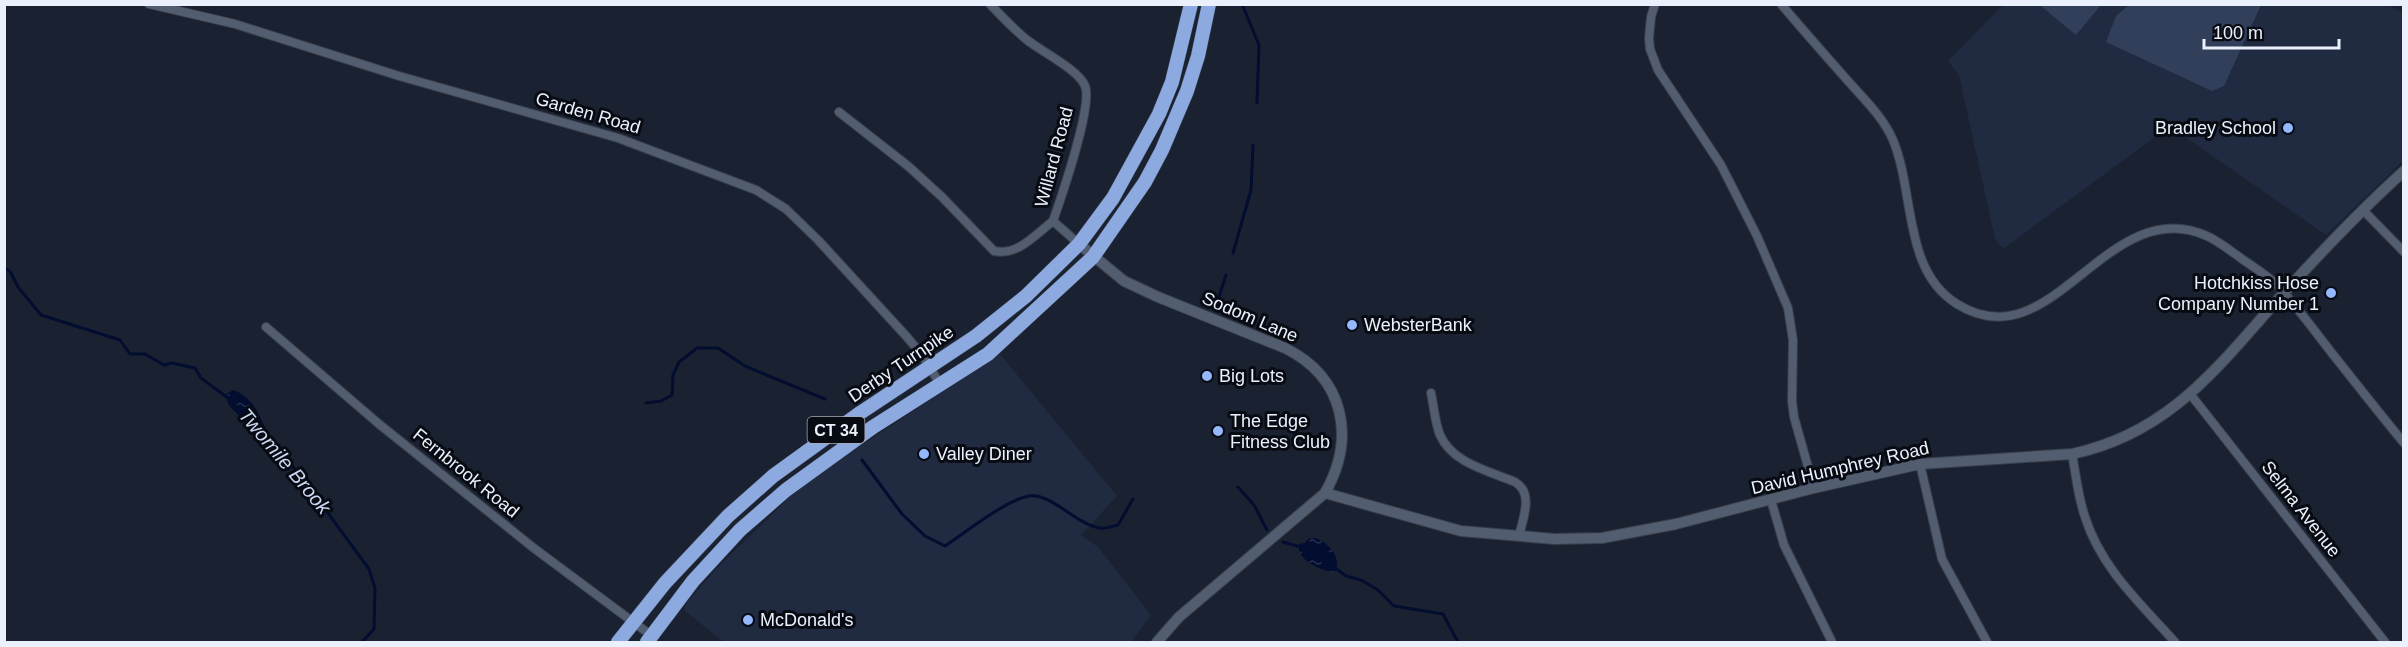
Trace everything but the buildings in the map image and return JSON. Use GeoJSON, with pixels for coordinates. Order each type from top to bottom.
{"type":"FeatureCollection","features":[{"type":"Feature","properties":{"kind":"highway","name":"CT 34"},"geometry":{"type":"LineString","coordinates":[[1079,244],[1113,198],[1159,114],[1178,60],[1191,4]]}},
{"type":"Feature","properties":{"kind":"highway","name":"CT 34"},"geometry":{"type":"LineString","coordinates":[[1093,257],[1140,189],[1162,150],[1187,91],[1209,4]]}},
{"type":"Feature","properties":{"kind":"highway","name":"Derby Turnpike"},"geometry":{"type":"LineString","coordinates":[[618,642],[650,600],[728,516],[772,476],[976,336],[1026,296],[1079,244]]}},
{"type":"Feature","properties":{"kind":"highway","name":"Derby Turnpike"},"geometry":{"type":"LineString","coordinates":[[650,639],[693,580],[732,538],[786,490],[873,428],[988,354],[1093,257]]}},
{"type":"Feature","properties":{"kind":"highway"},"geometry":{"type":"LineString","coordinates":[[935,362],[946,380]]}},
{"type":"Feature","properties":{"kind":"highway"},"geometry":{"type":"LineString","coordinates":[[650,600],[669,614]]}},
{"type":"Feature","properties":{"kind":"street","name":"Garden Road"},"geometry":{"type":"LineString","coordinates":[[149,4],[235,24],[399,76],[594,131],[657,151],[740,183],[775,201],[795,218],[907,337],[935,362]]}},
{"type":"Feature","properties":{"kind":"street","name":"Willard Road"},"geometry":{"type":"LineString","coordinates":[[990,4],[1028,40],[1076,75],[1085,86],[1086,102],[1081,125],[1053,221],[1079,244]]}},
{"type":"Feature","properties":{"kind":"street"},"geometry":{"type":"LineString","coordinates":[[1655,4],[1649,38],[1650,50],[1658,70],[1721,165],[1757,236],[1788,308],[1793,340],[1791,401],[1814,488]]}},
{"type":"Feature","properties":{"kind":"street"},"geometry":{"type":"LineString","coordinates":[[1780,4],[1872,108],[1887,129],[1899,158],[1919,253],[1925,268],[1938,289],[1960,307],[1986,315],[2005,316],[2031,310],[2042,305],[2123,243],[2144,232],[2166,229],[2193,231],[2207,236],[2278,285],[2403,443]]}},
{"type":"Feature","properties":{"kind":"street"},"geometry":{"type":"LineString","coordinates":[[839,112],[908,166],[942,197],[994,251],[1005,253],[1017,249],[1053,221]]}},
{"type":"Feature","properties":{"kind":"street","name":"David Humphrey Road"},"geometry":{"type":"LineString","coordinates":[[1325,493],[1461,531],[1556,539],[1619,536],[1920,464],[2072,454],[2120,440],[2154,422],[2191,395],[2363,210],[2403,171]]}},
{"type":"Feature","properties":{"kind":"street"},"geometry":{"type":"LineString","coordinates":[[2363,210],[2403,252]]}},
{"type":"Feature","properties":{"kind":"street","name":"Sodom Lane"},"geometry":{"type":"LineString","coordinates":[[1079,244],[1124,280],[1158,297],[1285,348],[1301,357],[1317,370],[1331,390],[1339,408],[1342,445],[1336,474],[1325,493],[1179,617],[1157,642]]}},
{"type":"Feature","properties":{"kind":"street","name":"Fernbrook Road"},"geometry":{"type":"LineString","coordinates":[[266,327],[379,424],[535,549],[634,621],[650,639]]}},
{"type":"Feature","properties":{"kind":"street"},"geometry":{"type":"LineString","coordinates":[[1431,393],[1439,432],[1448,449],[1460,458],[1523,487],[1526,499],[1519,536]]}},
{"type":"Feature","properties":{"kind":"street","name":"Selma Avenue"},"geometry":{"type":"LineString","coordinates":[[2191,395],[2385,642]]}},
{"type":"Feature","properties":{"kind":"street"},"geometry":{"type":"LineString","coordinates":[[2072,454],[2084,516],[2097,548],[2120,581],[2175,642]]}},
{"type":"Feature","properties":{"kind":"street"},"geometry":{"type":"LineString","coordinates":[[1920,464],[1942,558],[1987,642]]}},
{"type":"Feature","properties":{"kind":"street"},"geometry":{"type":"LineString","coordinates":[[1771,500],[1784,545],[1832,642]]}},
{"type":"Feature","properties":{"kind":"shaded area"},"geometry":{"type":"Polygon","coordinates":[[[2045,4],[2101,5],[2076,35],[2042,7],[2045,4]]]}},
{"type":"Feature","properties":{"kind":"shaded area","name":"Bradley School"},"geometry":{"type":"Polygon","coordinates":[[[2003,5],[2388,5],[2403,13],[2403,161],[2326,235],[2165,123],[2159,134],[2003,249],[1995,239],[1959,75],[1948,61],[2003,5]]]}},
{"type":"Feature","properties":{"kind":"shaded area"},"geometry":{"type":"Polygon","coordinates":[[[2129,5],[2261,5],[2224,86],[2212,91],[2106,42],[2116,16],[2129,5]]]}},
{"type":"Feature","properties":{"kind":"shaded area"},"geometry":{"type":"Polygon","coordinates":[[[1000,354],[1117,496],[1081,535],[1098,547],[1151,615],[1131,642],[724,642],[685,611],[685,605],[717,568],[792,495],[824,470],[1000,354]]]}},
{"type":"Feature","properties":{"kind":"water"},"geometry":{"type":"Polygon","coordinates":[[[233,390],[253,405],[273,444],[229,405],[225,395],[233,390]]]}},
{"type":"Feature","properties":{"kind":"water"},"geometry":{"type":"Polygon","coordinates":[[[1316,538],[1333,551],[1337,561],[1335,572],[1311,564],[1301,555],[1299,544],[1316,538]]]}},
{"type":"Feature","properties":{"kind":"waterway"},"geometry":{"type":"LineString","coordinates":[[1242,4],[1259,45],[1257,103]]}},
{"type":"Feature","properties":{"kind":"waterway"},"geometry":{"type":"LineString","coordinates":[[1233,253],[1251,190],[1253,145]]}},
{"type":"Feature","properties":{"kind":"waterway","name":"Twomile Brook"},"geometry":{"type":"LineString","coordinates":[[4,268],[10,271],[18,287],[41,315],[120,340],[130,354],[145,354],[164,365],[172,363],[195,368],[201,378],[228,398]]}},
{"type":"Feature","properties":{"kind":"waterway"},"geometry":{"type":"LineString","coordinates":[[1215,309],[1226,275]]}},
{"type":"Feature","properties":{"kind":"waterway"},"geometry":{"type":"LineString","coordinates":[[646,403],[661,401],[672,395],[673,375],[679,362],[697,348],[718,348],[745,366],[825,399]]}},
{"type":"Feature","properties":{"kind":"waterway","name":"Twomile Brook"},"geometry":{"type":"LineString","coordinates":[[272,443],[300,475],[369,569],[375,588],[374,629],[362,642]]}},
{"type":"Feature","properties":{"kind":"waterway"},"geometry":{"type":"LineString","coordinates":[[862,460],[902,514],[925,536],[945,546],[998,510],[1029,496],[1046,499],[1091,526],[1102,528],[1118,525],[1133,499]]}},
{"type":"Feature","properties":{"kind":"waterway"},"geometry":{"type":"LineString","coordinates":[[1238,487],[1254,505],[1267,530]]}},
{"type":"Feature","properties":{"kind":"waterway"},"geometry":{"type":"LineString","coordinates":[[1283,542],[1300,547]]}},
{"type":"Feature","properties":{"kind":"waterway"},"geometry":{"type":"LineString","coordinates":[[1334,567],[1346,576],[1361,580],[1378,590],[1394,606],[1443,614],[1458,642]]}},
{"type":"Feature","properties":{"kind":"place","name":"Bradley School"},"geometry":{"type":"Point","coordinates":[2288,128]}},
{"type":"Feature","properties":{"kind":"place","name":"Hotchkiss Hose Company Number 1"},"geometry":{"type":"Point","coordinates":[2331,293]}},
{"type":"Feature","properties":{"kind":"place","name":"WebsterBank"},"geometry":{"type":"Point","coordinates":[1352,325]}},
{"type":"Feature","properties":{"kind":"place","name":"Big Lots"},"geometry":{"type":"Point","coordinates":[1207,376]}},
{"type":"Feature","properties":{"kind":"place","name":"The Edge Fitness Club"},"geometry":{"type":"Point","coordinates":[1218,431]}},
{"type":"Feature","properties":{"kind":"place","name":"Valley Diner"},"geometry":{"type":"Point","coordinates":[924,454]}},
{"type":"Feature","properties":{"kind":"place","name":"McDonald's"},"geometry":{"type":"Point","coordinates":[748,620]}}]}
